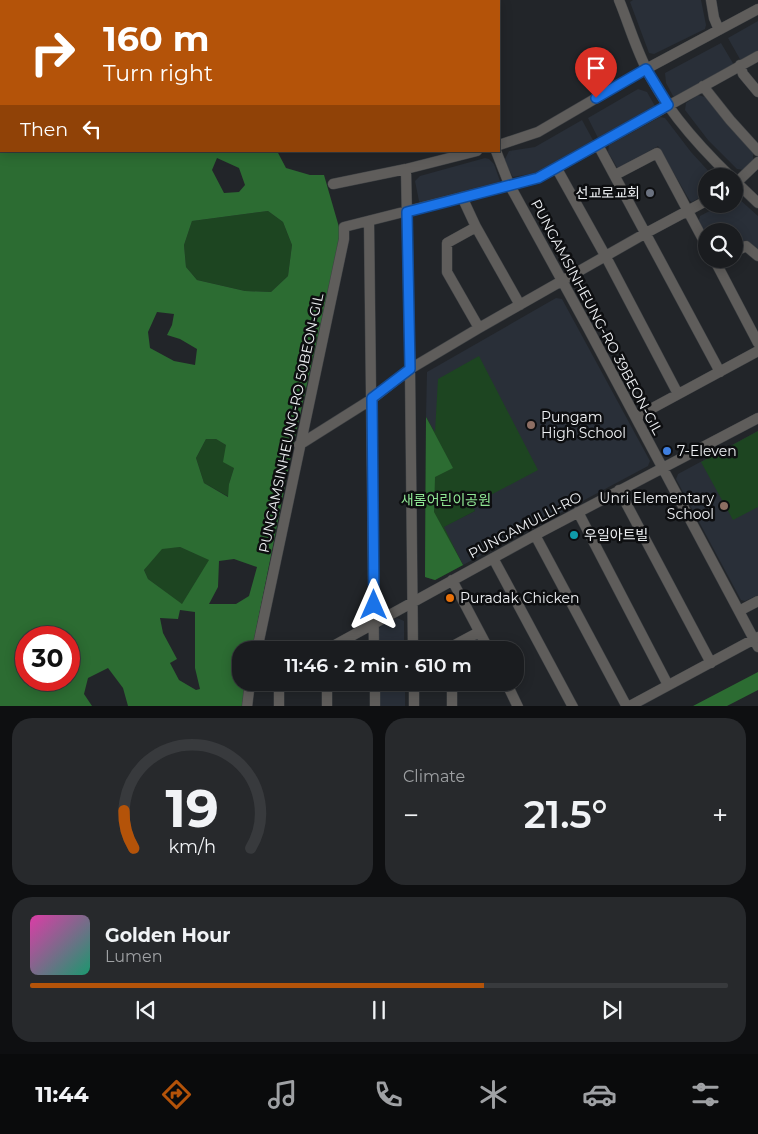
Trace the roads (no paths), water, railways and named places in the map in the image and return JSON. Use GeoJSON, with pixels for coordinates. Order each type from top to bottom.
{"type":"FeatureCollection","features":[{"type":"Feature","properties":{"kind":"street"},"geometry":{"type":"LineString","coordinates":[[620,0],[646,69],[668,105],[699,146],[720,168]]}},
{"type":"Feature","properties":{"kind":"street"},"geometry":{"type":"LineString","coordinates":[[711,0],[714,18],[719,30]]}},
{"type":"Feature","properties":{"kind":"street"},"geometry":{"type":"LineString","coordinates":[[500,145],[538,132],[646,69],[758,9]]}},
{"type":"Feature","properties":{"kind":"street","name":"PUNGAMSINHEUNG-RO 50BEON-GIL"},"geometry":{"type":"LineString","coordinates":[[259,641],[344,239],[344,227],[538,178],[758,56]]}},
{"type":"Feature","properties":{"kind":"street"},"geometry":{"type":"LineString","coordinates":[[740,66],[743,74],[758,92]]}},
{"type":"Feature","properties":{"kind":"street"},"geometry":{"type":"LineString","coordinates":[[702,86],[758,151]]}},
{"type":"Feature","properties":{"kind":"street"},"geometry":{"type":"LineString","coordinates":[[598,145],[720,372]]}},
{"type":"Feature","properties":{"kind":"street"},"geometry":{"type":"LineString","coordinates":[[333,184],[406,169],[473,152]]}},
{"type":"Feature","properties":{"kind":"street","name":"PUNGAMSINHEUNG-RO 39BEON-GIL"},"geometry":{"type":"LineString","coordinates":[[496,152],[510,184],[739,611],[757,641]]}},
{"type":"Feature","properties":{"kind":"street"},"geometry":{"type":"LineString","coordinates":[[615,175],[657,153],[698,229]]}},
{"type":"Feature","properties":{"kind":"street"},"geometry":{"type":"LineString","coordinates":[[743,173],[758,162]]}},
{"type":"Feature","properties":{"kind":"street"},"geometry":{"type":"LineString","coordinates":[[406,169],[413,641]]}},
{"type":"Feature","properties":{"kind":"street"},"geometry":{"type":"LineString","coordinates":[[556,169],[606,257],[678,394]]}},
{"type":"Feature","properties":{"kind":"street"},"geometry":{"type":"LineString","coordinates":[[743,190],[758,203]]}},
{"type":"Feature","properties":{"kind":"street"},"geometry":{"type":"LineString","coordinates":[[462,197],[476,227],[520,305]]}},
{"type":"Feature","properties":{"kind":"street"},"geometry":{"type":"LineString","coordinates":[[299,445],[372,398],[410,369],[646,233],[698,206]]}},
{"type":"Feature","properties":{"kind":"street"},"geometry":{"type":"LineString","coordinates":[[369,221],[374,641]]}},
{"type":"Feature","properties":{"kind":"street"},"geometry":{"type":"LineString","coordinates":[[476,227],[447,243],[447,272],[479,328]]}},
{"type":"Feature","properties":{"kind":"street"},"geometry":{"type":"LineString","coordinates":[[743,248],[746,246],[758,256]]}},
{"type":"Feature","properties":{"kind":"street"},"geometry":{"type":"LineString","coordinates":[[721,268],[758,343]]}},
{"type":"Feature","properties":{"kind":"street"},"geometry":{"type":"LineString","coordinates":[[636,417],[758,351]]}},
{"type":"Feature","properties":{"kind":"street","name":"PUNGAMULLI-RO"},"geometry":{"type":"LineString","coordinates":[[343,641],[535,535],[758,418]]}},
{"type":"Feature","properties":{"kind":"street"},"geometry":{"type":"LineString","coordinates":[[619,490],[711,663]]}},
{"type":"Feature","properties":{"kind":"street"},"geometry":{"type":"LineString","coordinates":[[578,512],[668,685]]}},
{"type":"Feature","properties":{"kind":"street"},"geometry":{"type":"LineString","coordinates":[[535,535],[628,706],[757,641]]}},
{"type":"Feature","properties":{"kind":"street"},"geometry":{"type":"LineString","coordinates":[[493,558],[573,706]]}},
{"type":"Feature","properties":{"kind":"street"},"geometry":{"type":"LineString","coordinates":[[452,580],[484,641]]}},
{"type":"Feature","properties":{"kind":"street"},"geometry":{"type":"LineString","coordinates":[[739,611],[758,601]]}},
{"type":"Feature","properties":{"kind":"street"},"geometry":{"type":"LineString","coordinates":[[462,641],[479,632]]}},
{"type":"Feature","properties":{"kind":"street"},"geometry":{"type":"LineString","coordinates":[[248,706],[249,691]]}},
{"type":"Feature","properties":{"kind":"street"},"geometry":{"type":"LineString","coordinates":[[279,691],[279,706]]}},
{"type":"Feature","properties":{"kind":"street"},"geometry":{"type":"LineString","coordinates":[[327,691],[327,706]]}},
{"type":"Feature","properties":{"kind":"street"},"geometry":{"type":"LineString","coordinates":[[375,691],[375,706]]}},
{"type":"Feature","properties":{"kind":"street"},"geometry":{"type":"LineString","coordinates":[[414,691],[414,706]]}},
{"type":"Feature","properties":{"kind":"street"},"geometry":{"type":"LineString","coordinates":[[452,691],[452,706]]}},
{"type":"Feature","properties":{"kind":"street"},"geometry":{"type":"LineString","coordinates":[[510,691],[518,706]]}},
{"type":"Feature","properties":{"kind":"place","name":"선교로교회"},"geometry":{"type":"Point","coordinates":[650,193]}},
{"type":"Feature","properties":{"kind":"place","name":"Pungam High School"},"geometry":{"type":"Point","coordinates":[531,425]}},
{"type":"Feature","properties":{"kind":"place","name":"7-Eleven"},"geometry":{"type":"Point","coordinates":[667,451]}},
{"type":"Feature","properties":{"kind":"place","name":"Unri Elementary School"},"geometry":{"type":"Point","coordinates":[724,506]}},
{"type":"Feature","properties":{"kind":"place","name":"우일아트빌"},"geometry":{"type":"Point","coordinates":[574,535]}},
{"type":"Feature","properties":{"kind":"place","name":"Puradak Chicken"},"geometry":{"type":"Point","coordinates":[450,598]}},
{"type":"Feature","properties":{"kind":"park label","name":"새롬어린이공원"},"geometry":{"type":"Point","coordinates":[446,500]}}]}
